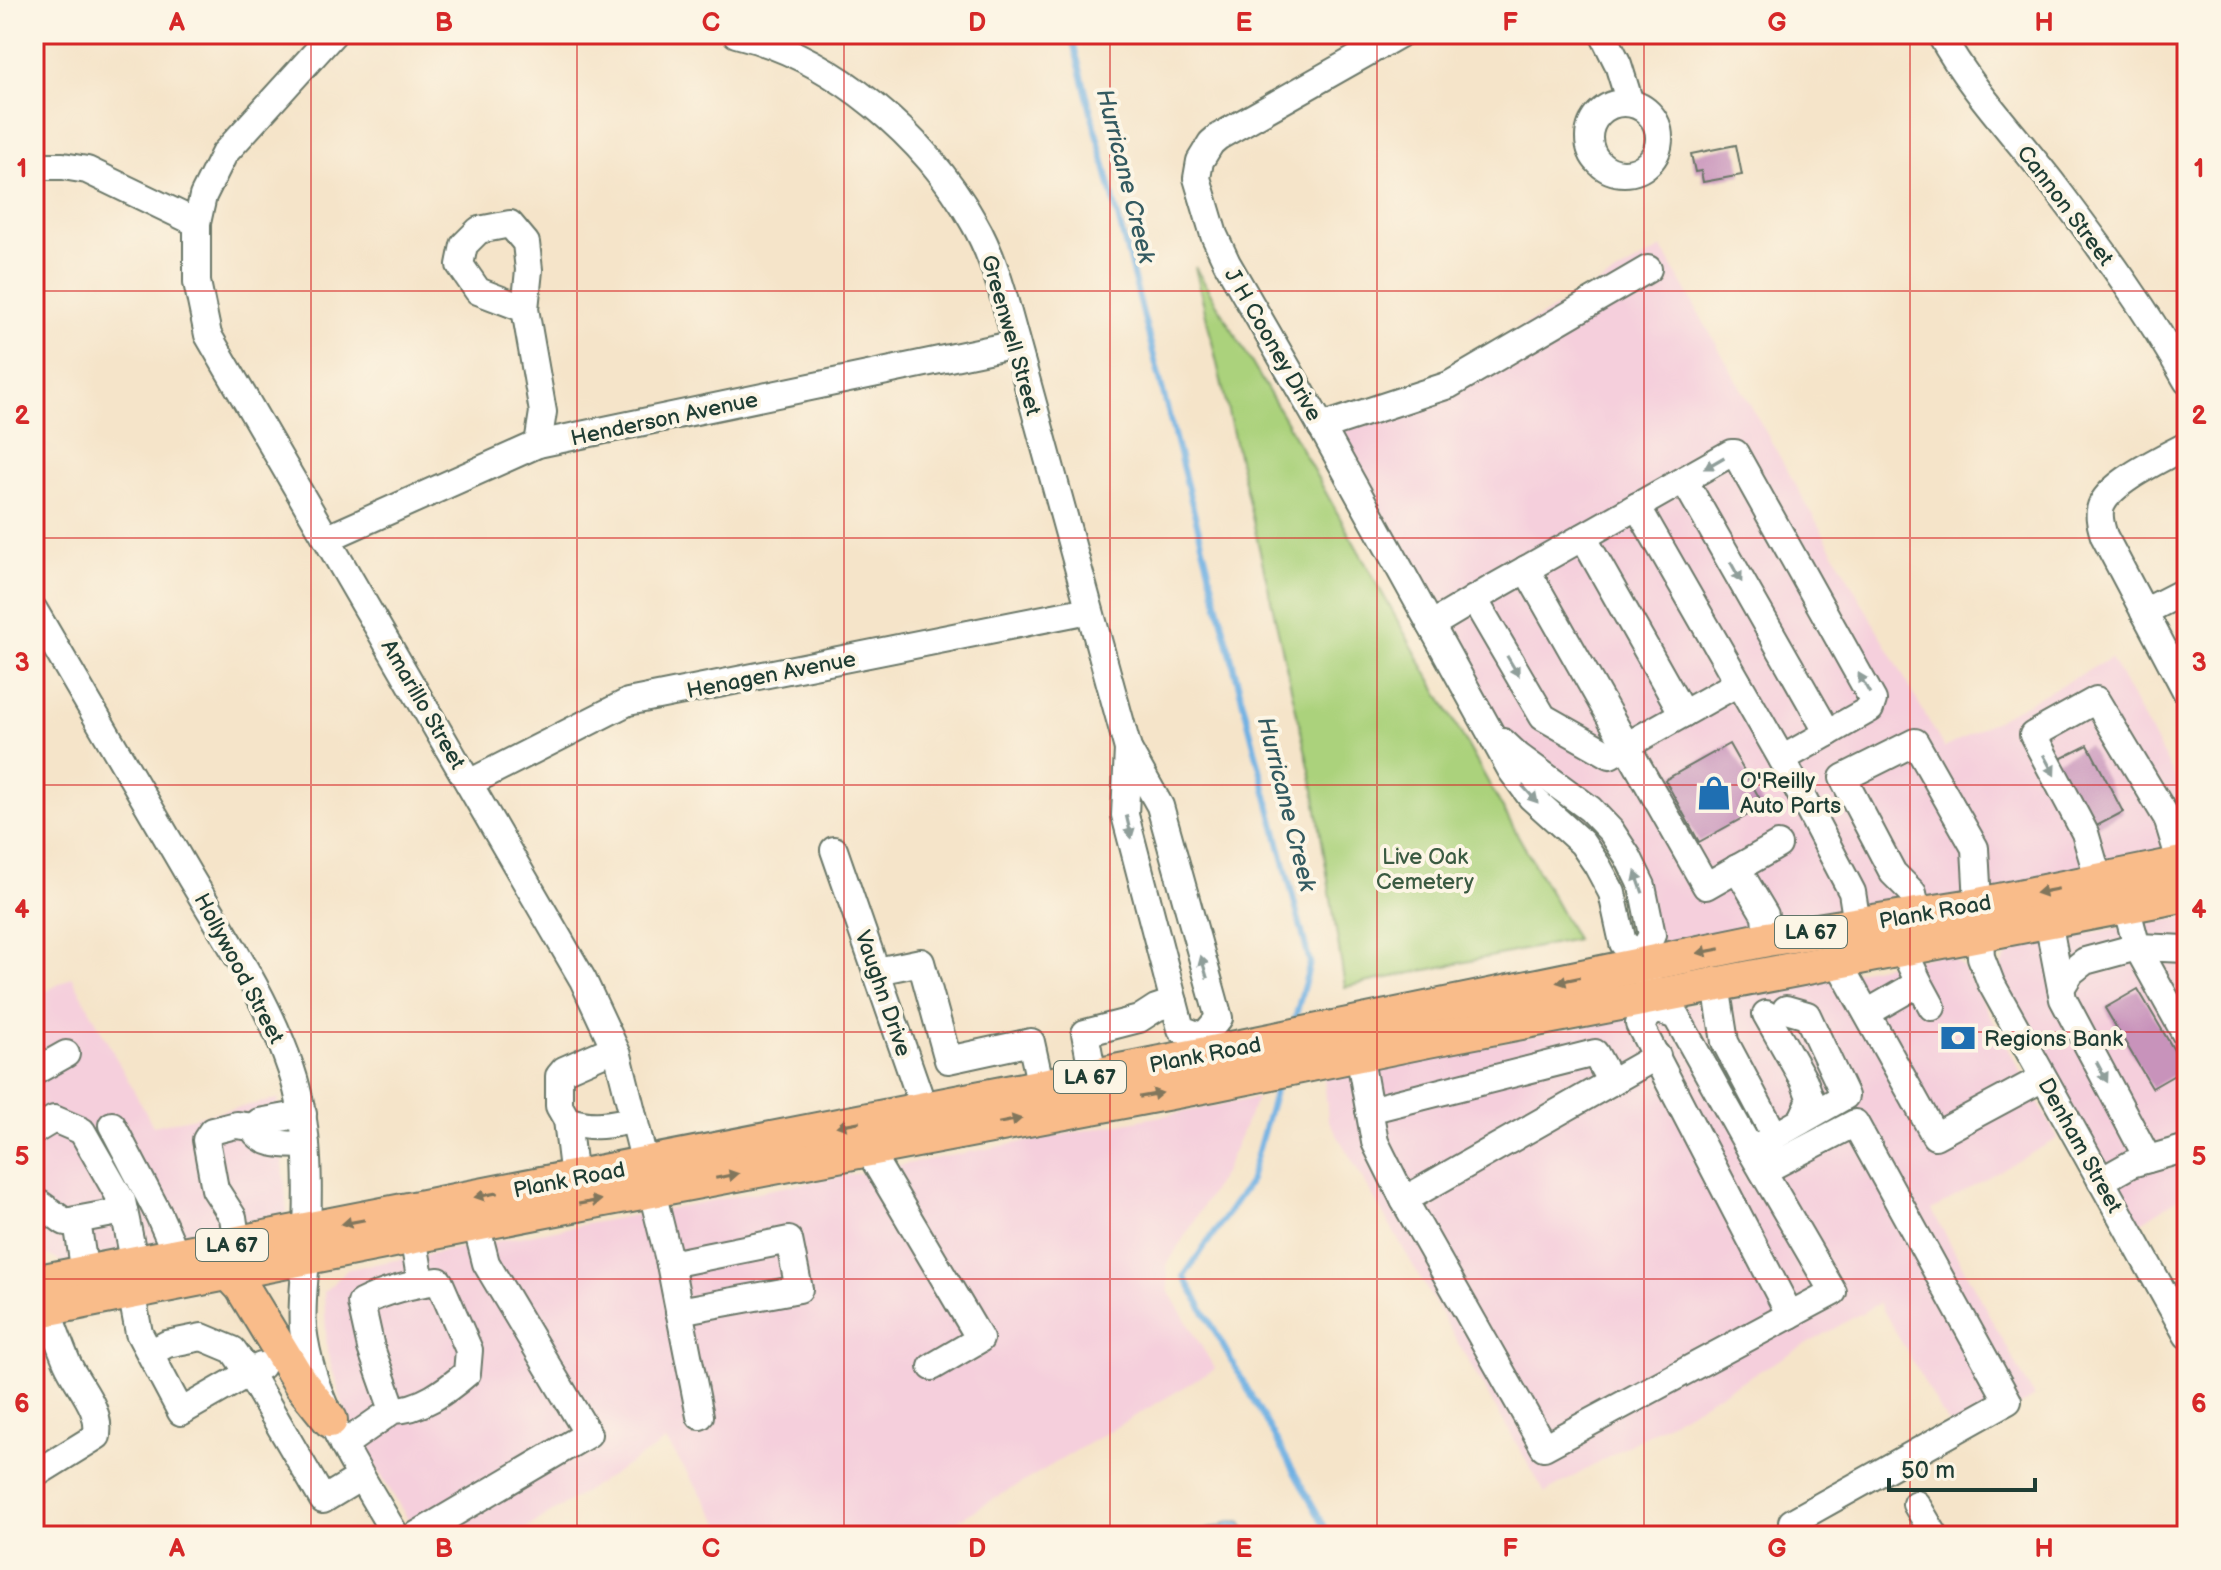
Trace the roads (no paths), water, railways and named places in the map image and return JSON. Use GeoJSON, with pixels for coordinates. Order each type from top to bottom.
{"type":"FeatureCollection","features":[{"type":"Feature","properties":{"kind":"main road","name":"Plank Road"},"geometry":{"type":"LineString","coordinates":[[37,1293],[133,1278],[306,1244],[574,1178],[648,1177],[867,1148],[979,1099],[1093,1076],[1208,1058],[1260,1058],[1654,1003],[1716,985],[1903,949],[1979,920],[2099,881],[2185,874]]}},
{"type":"Feature","properties":{"kind":"main road","name":"Plank Road"},"geometry":{"type":"LineString","coordinates":[[1341,1047],[1643,959],[1917,915],[2048,921],[2126,906],[2185,874]]}},
{"type":"Feature","properties":{"kind":"main road","name":"Plank Road"},"geometry":{"type":"LineString","coordinates":[[306,1244],[413,1236],[476,1224],[648,1177],[929,1123],[1208,1058]]}},
{"type":"Feature","properties":{"kind":"main road","name":"Plank Road"},"geometry":{"type":"LineString","coordinates":[[37,1293],[85,1274],[133,1278],[177,1256],[231,1259]]}},
{"type":"Feature","properties":{"kind":"main road"},"geometry":{"type":"LineString","coordinates":[[231,1259],[231,1275],[242,1287],[301,1384],[336,1433]]}},
{"type":"Feature","properties":{"kind":"street","name":"Amarillo Street"},"geometry":{"type":"LineString","coordinates":[[333,34],[240,134],[224,154],[203,196],[197,223],[197,282],[208,335],[583,980],[618,1055],[670,1264],[700,1416]]}},
{"type":"Feature","properties":{"kind":"street","name":"Greenwell Street"},"geometry":{"type":"LineString","coordinates":[[736,34],[800,58],[841,81],[889,118],[957,196],[984,242],[1002,291],[1128,749],[1160,806],[1219,1018],[1208,1058]]}},
{"type":"Feature","properties":{"kind":"street","name":"J H Cooney Drive"},"geometry":{"type":"LineString","coordinates":[[1400,34],[1218,137],[1205,151],[1197,169],[1199,190],[1227,263],[1511,770],[1524,789],[1589,851],[1605,877],[1612,893],[1623,943],[1643,959],[1654,1003]]}},
{"type":"Feature","properties":{"kind":"street"},"geometry":{"type":"LineString","coordinates":[[1603,34],[1618,64],[1630,103]]}},
{"type":"Feature","properties":{"kind":"street","name":"Cannon Street"},"geometry":{"type":"LineString","coordinates":[[1940,34],[1961,67],[2055,187],[2134,297],[2187,381]]}},
{"type":"Feature","properties":{"kind":"street"},"geometry":{"type":"LineString","coordinates":[[34,166],[87,170],[197,223]]}},
{"type":"Feature","properties":{"kind":"street"},"geometry":{"type":"LineString","coordinates":[[1321,427],[1449,385],[1648,269]]}},
{"type":"Feature","properties":{"kind":"street"},"geometry":{"type":"LineString","coordinates":[[525,309],[543,412],[538,444]]}},
{"type":"Feature","properties":{"kind":"street","name":"Henderson Avenue"},"geometry":{"type":"LineString","coordinates":[[328,538],[538,444],[1016,344]]}},
{"type":"Feature","properties":{"kind":"street"},"geometry":{"type":"LineString","coordinates":[[2187,445],[2138,472],[2114,490],[2102,505],[2099,519],[2104,536],[2187,693]]}},
{"type":"Feature","properties":{"kind":"street"},"geometry":{"type":"LineString","coordinates":[[1431,625],[1735,453],[1873,700],[1870,709],[1782,759]]}},
{"type":"Feature","properties":{"kind":"street"},"geometry":{"type":"LineString","coordinates":[[1684,480],[1828,733]]}},
{"type":"Feature","properties":{"kind":"street"},"geometry":{"type":"LineString","coordinates":[[1637,506],[1782,759],[1852,892],[1857,924]]}},
{"type":"Feature","properties":{"kind":"street"},"geometry":{"type":"LineString","coordinates":[[1583,537],[1683,714]]}},
{"type":"Feature","properties":{"kind":"street"},"geometry":{"type":"LineString","coordinates":[[1526,569],[1706,886],[1778,845]]}},
{"type":"Feature","properties":{"kind":"street"},"geometry":{"type":"LineString","coordinates":[[2144,612],[2187,590]]}},
{"type":"Feature","properties":{"kind":"street"},"geometry":{"type":"LineString","coordinates":[[1474,599],[1543,717],[1610,755],[1738,683]]}},
{"type":"Feature","properties":{"kind":"street","name":"Hollywood Street"},"geometry":{"type":"LineString","coordinates":[[34,610],[256,989],[291,1068],[303,1114],[306,1145],[306,1244],[302,1289],[305,1343],[336,1433],[396,1536]]}},
{"type":"Feature","properties":{"kind":"street","name":"Henagen Avenue"},"geometry":{"type":"LineString","coordinates":[[469,783],[628,702],[1089,610]]}},
{"type":"Feature","properties":{"kind":"street"},"geometry":{"type":"LineString","coordinates":[[2099,881],[2085,833],[2033,735],[2096,700],[2167,818],[2185,874]]}},
{"type":"Feature","properties":{"kind":"street","name":"Denham Street"},"geometry":{"type":"LineString","coordinates":[[1917,915],[1913,893],[1893,873],[1843,778],[1915,742],[1975,848],[1981,957],[1991,983],[2187,1335]]}},
{"type":"Feature","properties":{"kind":"street","name":"Greenwell Street"},"geometry":{"type":"LineString","coordinates":[[1128,749],[1125,815],[1181,1029],[1208,1058]]}},
{"type":"Feature","properties":{"kind":"street","name":"Vaughn Drive"},"geometry":{"type":"LineString","coordinates":[[834,850],[929,1123]]}},
{"type":"Feature","properties":{"kind":"street"},"geometry":{"type":"LineString","coordinates":[[1737,868],[1765,915],[1767,939]]}},
{"type":"Feature","properties":{"kind":"street"},"geometry":{"type":"LineString","coordinates":[[2126,906],[2137,947],[2187,1037]]}},
{"type":"Feature","properties":{"kind":"street"},"geometry":{"type":"LineString","coordinates":[[2048,921],[2063,999],[2148,1159]]}},
{"type":"Feature","properties":{"kind":"street"},"geometry":{"type":"LineString","coordinates":[[2061,988],[2071,972],[2085,961],[2137,947],[2187,949]]}},
{"type":"Feature","properties":{"kind":"street"},"geometry":{"type":"LineString","coordinates":[[1903,949],[1932,1007]]}},
{"type":"Feature","properties":{"kind":"street"},"geometry":{"type":"LineString","coordinates":[[877,971],[921,962],[948,1060],[1031,1042],[1041,1087]]}},
{"type":"Feature","properties":{"kind":"street"},"geometry":{"type":"LineString","coordinates":[[1838,962],[1935,1136],[2043,1078]]}},
{"type":"Feature","properties":{"kind":"street"},"geometry":{"type":"LineString","coordinates":[[1780,973],[1776,1012],[1811,1100],[1801,1121]]}},
{"type":"Feature","properties":{"kind":"street"},"geometry":{"type":"LineString","coordinates":[[1867,1013],[1919,983]]}},
{"type":"Feature","properties":{"kind":"street"},"geometry":{"type":"LineString","coordinates":[[1716,985],[1725,1042],[1775,1136]]}},
{"type":"Feature","properties":{"kind":"street"},"geometry":{"type":"LineString","coordinates":[[1093,1076],[1074,1035],[1139,1019],[1156,1008],[1174,1002]]}},
{"type":"Feature","properties":{"kind":"street"},"geometry":{"type":"LineString","coordinates":[[1341,1047],[1369,1110],[1375,1142],[1404,1200],[1544,1447],[1833,1292],[1676,1016],[1654,1003],[1639,1024],[1790,1315]]}},
{"type":"Feature","properties":{"kind":"street"},"geometry":{"type":"LineString","coordinates":[[1722,1026],[1776,1012],[1807,1015],[1845,1096],[1775,1136],[1757,1161]]}},
{"type":"Feature","properties":{"kind":"street"},"geometry":{"type":"LineString","coordinates":[[574,1178],[567,1120],[559,1106],[559,1076],[564,1070],[614,1048]]}},
{"type":"Feature","properties":{"kind":"street"},"geometry":{"type":"LineString","coordinates":[[1369,1110],[1595,1053],[1611,1082]]}},
{"type":"Feature","properties":{"kind":"street"},"geometry":{"type":"LineString","coordinates":[[34,1072],[66,1054]]}},
{"type":"Feature","properties":{"kind":"street"},"geometry":{"type":"LineString","coordinates":[[969,1055],[979,1099]]}},
{"type":"Feature","properties":{"kind":"street"},"geometry":{"type":"LineString","coordinates":[[1404,1200],[1657,1056]]}},
{"type":"Feature","properties":{"kind":"street"},"geometry":{"type":"LineString","coordinates":[[303,1114],[259,1122],[254,1127],[254,1133],[273,1144],[306,1145]]}},
{"type":"Feature","properties":{"kind":"street"},"geometry":{"type":"LineString","coordinates":[[34,1131],[54,1119],[82,1131],[122,1201],[139,1333],[181,1412],[283,1353]]}},
{"type":"Feature","properties":{"kind":"street"},"geometry":{"type":"LineString","coordinates":[[567,1120],[595,1127],[633,1120]]}},
{"type":"Feature","properties":{"kind":"street"},"geometry":{"type":"LineString","coordinates":[[1757,1161],[1855,1123],[2008,1401],[1792,1522]]}},
{"type":"Feature","properties":{"kind":"street"},"geometry":{"type":"LineString","coordinates":[[112,1125],[177,1256]]}},
{"type":"Feature","properties":{"kind":"street"},"geometry":{"type":"LineString","coordinates":[[231,1259],[233,1217],[215,1189],[206,1140],[212,1131],[236,1125],[254,1127]]}},
{"type":"Feature","properties":{"kind":"street"},"geometry":{"type":"LineString","coordinates":[[867,1148],[980,1339],[932,1367]]}},
{"type":"Feature","properties":{"kind":"street"},"geometry":{"type":"LineString","coordinates":[[2101,1181],[2131,1164],[2187,1148]]}},
{"type":"Feature","properties":{"kind":"street"},"geometry":{"type":"LineString","coordinates":[[34,1207],[40,1204],[65,1222],[124,1211]]}},
{"type":"Feature","properties":{"kind":"street"},"geometry":{"type":"LineString","coordinates":[[77,1221],[85,1274]]}},
{"type":"Feature","properties":{"kind":"street"},"geometry":{"type":"LineString","coordinates":[[415,1536],[588,1434],[486,1263],[476,1224]]}},
{"type":"Feature","properties":{"kind":"street"},"geometry":{"type":"LineString","coordinates":[[413,1236],[421,1283]]}},
{"type":"Feature","properties":{"kind":"street"},"geometry":{"type":"LineString","coordinates":[[670,1264],[789,1240],[799,1289],[679,1311]]}},
{"type":"Feature","properties":{"kind":"street"},"geometry":{"type":"LineString","coordinates":[[336,1433],[393,1410],[408,1410],[445,1391],[467,1373],[469,1350],[439,1281],[421,1283],[361,1303],[371,1348],[393,1410]]}},
{"type":"Feature","properties":{"kind":"street"},"geometry":{"type":"LineString","coordinates":[[34,1475],[97,1436],[98,1426],[92,1405],[68,1364],[37,1293]]}},
{"type":"Feature","properties":{"kind":"street"},"geometry":{"type":"LineString","coordinates":[[150,1353],[167,1344],[202,1337],[233,1350],[323,1500],[361,1477]]}},
{"type":"Feature","properties":{"kind":"street"},"geometry":{"type":"LineString","coordinates":[[1916,1504],[1935,1536]]}},
{"type":"Feature","properties":{"kind":"water"},"geometry":{"type":"Polygon","coordinates":[[[1229,1521],[1241,1522],[1249,1536],[1183,1536],[1220,1526],[1229,1521]]]}},
{"type":"Feature","properties":{"kind":"waterway","name":"Hurricane Creek"},"geometry":{"type":"LineString","coordinates":[[1071,34],[1310,963],[1293,1026]]}},
{"type":"Feature","properties":{"kind":"waterway","name":"Hurricane Creek"},"geometry":{"type":"LineString","coordinates":[[1277,1083],[1249,1183],[1184,1276],[1330,1536]]}},
{"type":"Feature","properties":{"kind":"place","name":"O'Reilly Auto Parts"},"geometry":{"type":"Point","coordinates":[1714,793]}},
{"type":"Feature","properties":{"kind":"place","name":"Regions Bank"},"geometry":{"type":"Point","coordinates":[1958,1038]}},
{"type":"Feature","properties":{"kind":"park label","name":"Live Oak Cemetery"},"geometry":{"type":"Point","coordinates":[1425,868]}}]}
